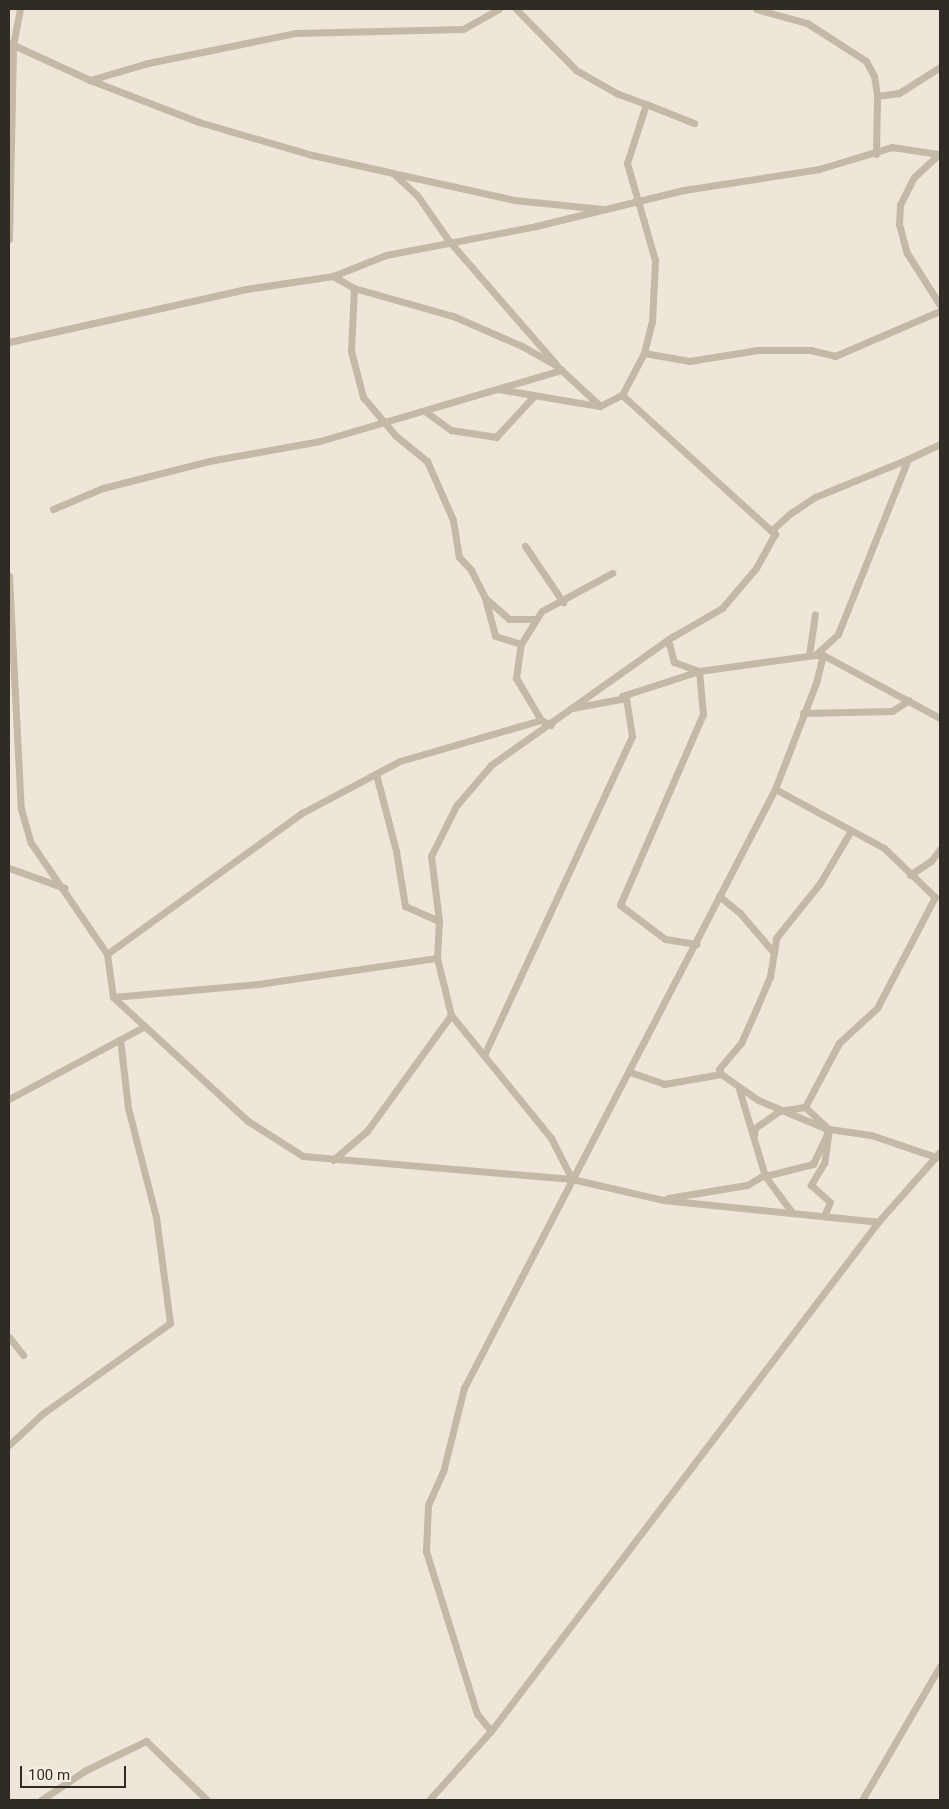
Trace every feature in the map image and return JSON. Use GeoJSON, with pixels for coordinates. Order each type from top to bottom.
{"type":"FeatureCollection","features":[{"type":"Feature","properties":{"kind":"street"},"geometry":{"type":"LineString","coordinates":[[9,239],[11,44],[20,9]]}},
{"type":"Feature","properties":{"kind":"street"},"geometry":{"type":"LineString","coordinates":[[90,80],[148,63],[296,33],[463,29],[499,9]]}},
{"type":"Feature","properties":{"kind":"street"},"geometry":{"type":"LineString","coordinates":[[516,9],[576,70],[618,94],[694,123]]}},
{"type":"Feature","properties":{"kind":"street"},"geometry":{"type":"LineString","coordinates":[[756,9],[807,23],[866,61],[874,76],[877,96],[876,154]]}},
{"type":"Feature","properties":{"kind":"street"},"geometry":{"type":"LineString","coordinates":[[11,44],[90,80],[199,122],[312,155],[514,200],[604,209]]}},
{"type":"Feature","properties":{"kind":"street"},"geometry":{"type":"LineString","coordinates":[[877,96],[899,93],[940,67]]}},
{"type":"Feature","properties":{"kind":"street"},"geometry":{"type":"LineString","coordinates":[[498,389],[533,397],[566,398],[600,406],[622,395],[644,353],[652,322],[655,260],[627,163],[646,104]]}},
{"type":"Feature","properties":{"kind":"street"},"geometry":{"type":"LineString","coordinates":[[9,342],[246,289],[333,276],[386,255],[449,241],[536,226],[639,200],[763,175],[819,169],[847,158],[876,154],[892,147],[939,154]]}},
{"type":"Feature","properties":{"kind":"street"},"geometry":{"type":"LineString","coordinates":[[939,154],[914,178],[900,205],[899,224],[907,253],[940,305]]}},
{"type":"Feature","properties":{"kind":"street"},"geometry":{"type":"LineString","coordinates":[[394,173],[417,195],[449,241],[562,370],[600,406]]}},
{"type":"Feature","properties":{"kind":"street"},"geometry":{"type":"LineString","coordinates":[[333,276],[354,288],[453,316],[522,346],[562,370]]}},
{"type":"Feature","properties":{"kind":"street"},"geometry":{"type":"LineString","coordinates":[[354,288],[351,351],[354,374],[363,396],[396,436],[427,461],[453,520],[459,557],[471,570],[485,598],[495,636],[521,644]]}},
{"type":"Feature","properties":{"kind":"street"},"geometry":{"type":"LineString","coordinates":[[644,353],[689,362],[758,350],[810,350],[835,356],[940,311]]}},
{"type":"Feature","properties":{"kind":"street"},"geometry":{"type":"LineString","coordinates":[[53,509],[103,488],[136,478],[320,441],[426,412],[562,370]]}},
{"type":"Feature","properties":{"kind":"street"},"geometry":{"type":"LineString","coordinates":[[622,395],[775,534]]}},
{"type":"Feature","properties":{"kind":"street"},"geometry":{"type":"LineString","coordinates":[[426,412],[452,430],[496,437],[533,397]]}},
{"type":"Feature","properties":{"kind":"street"},"geometry":{"type":"LineString","coordinates":[[572,1179],[551,1138],[485,1053],[451,1015],[437,958],[439,921],[431,856],[456,806],[491,765],[551,725],[570,708],[668,640],[722,608],[756,568],[775,534],[773,529],[815,496],[908,459],[940,444]]}},
{"type":"Feature","properties":{"kind":"street"},"geometry":{"type":"LineString","coordinates":[[816,655],[838,634],[908,459]]}},
{"type":"Feature","properties":{"kind":"street"},"geometry":{"type":"LineString","coordinates":[[525,546],[563,602]]}},
{"type":"Feature","properties":{"kind":"street"},"geometry":{"type":"LineString","coordinates":[[551,725],[541,720],[516,678],[521,644],[535,619],[542,611],[563,602],[612,573]]}},
{"type":"Feature","properties":{"kind":"street"},"geometry":{"type":"LineString","coordinates":[[9,576],[21,809],[31,843],[66,889],[108,954],[113,996],[248,1121],[303,1156],[572,1179],[663,1200],[825,1214],[878,1222]]}},
{"type":"Feature","properties":{"kind":"street"},"geometry":{"type":"LineString","coordinates":[[485,598],[509,619],[535,619]]}},
{"type":"Feature","properties":{"kind":"street"},"geometry":{"type":"LineString","coordinates":[[491,1731],[477,1714],[436,1588],[426,1551],[428,1505],[443,1472],[464,1388],[697,944],[719,896],[775,789],[802,713],[816,683],[815,614]]}},
{"type":"Feature","properties":{"kind":"street"},"geometry":{"type":"LineString","coordinates":[[668,640],[674,662],[699,671]]}},
{"type":"Feature","properties":{"kind":"street"},"geometry":{"type":"LineString","coordinates":[[485,1053],[632,736],[626,698],[622,696],[699,671],[816,655],[909,700],[940,718]]}},
{"type":"Feature","properties":{"kind":"street"},"geometry":{"type":"LineString","coordinates":[[697,944],[664,939],[620,905],[701,727],[703,714],[699,671]]}},
{"type":"Feature","properties":{"kind":"street"},"geometry":{"type":"LineString","coordinates":[[570,708],[626,698]]}},
{"type":"Feature","properties":{"kind":"street"},"geometry":{"type":"LineString","coordinates":[[802,713],[892,711],[909,700]]}},
{"type":"Feature","properties":{"kind":"street"},"geometry":{"type":"LineString","coordinates":[[108,954],[302,813],[400,761],[541,720]]}},
{"type":"Feature","properties":{"kind":"street"},"geometry":{"type":"LineString","coordinates":[[376,774],[396,851],[405,906],[439,921]]}},
{"type":"Feature","properties":{"kind":"street"},"geometry":{"type":"LineString","coordinates":[[775,789],[850,832],[884,848],[935,897],[924,924],[902,955],[876,1008],[839,1043],[805,1107]]}},
{"type":"Feature","properties":{"kind":"street"},"geometry":{"type":"LineString","coordinates":[[430,1800],[491,1731],[878,1222],[938,1154],[871,1135],[829,1129],[780,1111],[739,1089],[721,1074],[719,1069],[741,1043],[757,1007],[770,977],[776,938],[820,883],[850,832]]}},
{"type":"Feature","properties":{"kind":"street"},"geometry":{"type":"LineString","coordinates":[[910,875],[931,861],[940,849]]}},
{"type":"Feature","properties":{"kind":"street"},"geometry":{"type":"LineString","coordinates":[[9,868],[66,889]]}},
{"type":"Feature","properties":{"kind":"street"},"geometry":{"type":"LineString","coordinates":[[719,896],[740,913],[774,952]]}},
{"type":"Feature","properties":{"kind":"street"},"geometry":{"type":"LineString","coordinates":[[113,996],[258,984],[437,958]]}},
{"type":"Feature","properties":{"kind":"street"},"geometry":{"type":"LineString","coordinates":[[333,1160],[367,1131],[451,1015]]}},
{"type":"Feature","properties":{"kind":"street"},"geometry":{"type":"LineString","coordinates":[[9,1099],[145,1026]]}},
{"type":"Feature","properties":{"kind":"street"},"geometry":{"type":"LineString","coordinates":[[9,1445],[42,1414],[170,1323],[156,1217],[128,1108],[120,1039]]}},
{"type":"Feature","properties":{"kind":"street"},"geometry":{"type":"LineString","coordinates":[[630,1072],[664,1084],[721,1074]]}},
{"type":"Feature","properties":{"kind":"street"},"geometry":{"type":"LineString","coordinates":[[739,1089],[765,1176],[791,1211]]}},
{"type":"Feature","properties":{"kind":"street"},"geometry":{"type":"LineString","coordinates":[[754,1143],[755,1128],[780,1111],[805,1107]]}},
{"type":"Feature","properties":{"kind":"street"},"geometry":{"type":"LineString","coordinates":[[805,1107],[829,1129]]}},
{"type":"Feature","properties":{"kind":"street"},"geometry":{"type":"LineString","coordinates":[[663,1200],[747,1185],[765,1176],[813,1164],[829,1129]]}},
{"type":"Feature","properties":{"kind":"street"},"geometry":{"type":"LineString","coordinates":[[825,1214],[830,1202],[811,1185],[824,1163],[829,1129]]}},
{"type":"Feature","properties":{"kind":"street"},"geometry":{"type":"LineString","coordinates":[[9,1337],[23,1355]]}},
{"type":"Feature","properties":{"kind":"street"},"geometry":{"type":"LineString","coordinates":[[862,1800],[940,1666]]}},
{"type":"Feature","properties":{"kind":"street"},"geometry":{"type":"LineString","coordinates":[[41,1800],[86,1770],[146,1741],[207,1800]]}}]}
